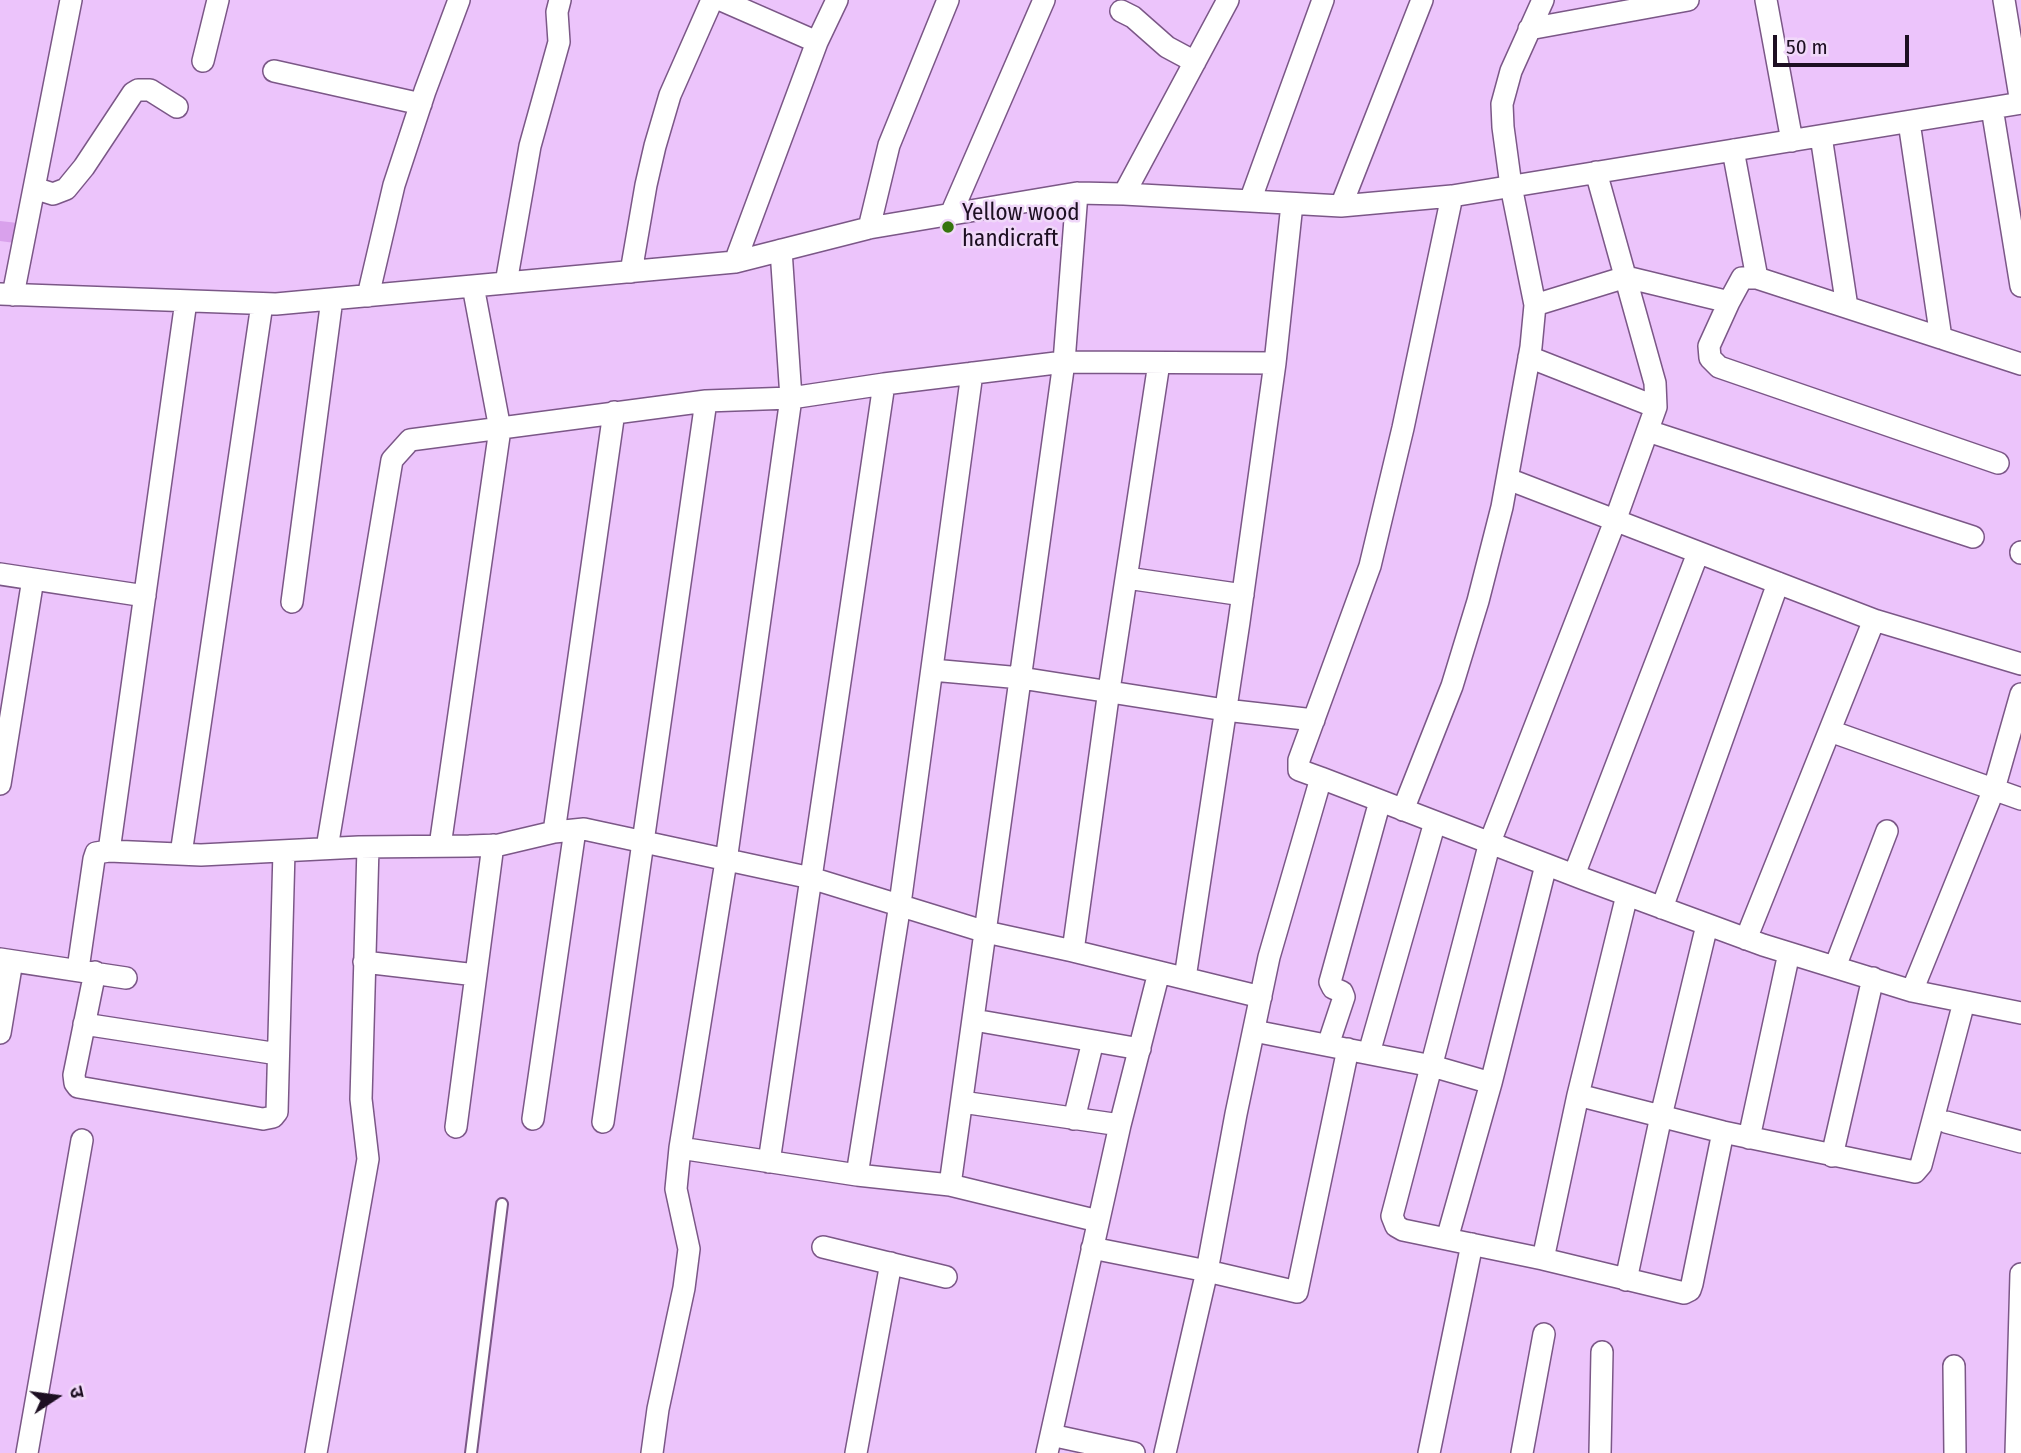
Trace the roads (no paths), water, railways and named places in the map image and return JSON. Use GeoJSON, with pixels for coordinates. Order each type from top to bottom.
{"type":"FeatureCollection","features":[{"type":"Feature","properties":{"kind":"street"},"geometry":{"type":"LineString","coordinates":[[71,0],[34,188],[7,294],[262,304],[735,262],[869,228],[1077,194],[1124,194],[1341,206],[1452,196],[2021,103],[2004,0]]}},
{"type":"Feature","properties":{"kind":"street"},"geometry":{"type":"LineString","coordinates":[[203,61],[218,0]]}},
{"type":"Feature","properties":{"kind":"street"},"geometry":{"type":"LineString","coordinates":[[368,296],[394,185],[459,0]]}},
{"type":"Feature","properties":{"kind":"street"},"geometry":{"type":"LineString","coordinates":[[506,283],[530,146],[559,42],[557,12],[560,0]]}},
{"type":"Feature","properties":{"kind":"street"},"geometry":{"type":"LineString","coordinates":[[631,272],[646,185],[670,95],[712,0]]}},
{"type":"Feature","properties":{"kind":"street"},"geometry":{"type":"LineString","coordinates":[[721,0],[817,42]]}},
{"type":"Feature","properties":{"kind":"street"},"geometry":{"type":"LineString","coordinates":[[735,262],[817,42],[837,0]]}},
{"type":"Feature","properties":{"kind":"street"},"geometry":{"type":"LineString","coordinates":[[869,228],[889,145],[948,0]]}},
{"type":"Feature","properties":{"kind":"street"},"geometry":{"type":"LineString","coordinates":[[951,214],[1044,0]]}},
{"type":"Feature","properties":{"kind":"street"},"geometry":{"type":"LineString","coordinates":[[1124,194],[1228,0]]}},
{"type":"Feature","properties":{"kind":"street"},"geometry":{"type":"LineString","coordinates":[[1250,201],[1323,0]]}},
{"type":"Feature","properties":{"kind":"street"},"geometry":{"type":"LineString","coordinates":[[1341,206],[1422,0]]}},
{"type":"Feature","properties":{"kind":"street"},"geometry":{"type":"LineString","coordinates":[[1403,810],[1452,686],[1478,601],[1508,479],[1530,357],[1535,305],[1511,187],[1502,104],[1511,71],[1543,0]]}},
{"type":"Feature","properties":{"kind":"street"},"geometry":{"type":"LineString","coordinates":[[1529,29],[1688,0]]}},
{"type":"Feature","properties":{"kind":"street"},"geometry":{"type":"LineString","coordinates":[[1766,0],[1792,141]]}},
{"type":"Feature","properties":{"kind":"street"},"geometry":{"type":"LineString","coordinates":[[1121,11],[1133,17],[1167,47],[1195,62]]}},
{"type":"Feature","properties":{"kind":"street"},"geometry":{"type":"LineString","coordinates":[[274,71],[421,104]]}},
{"type":"Feature","properties":{"kind":"street"},"geometry":{"type":"LineString","coordinates":[[34,188],[53,194],[66,189],[84,167],[133,93],[138,90],[150,90],[177,107]]}},
{"type":"Feature","properties":{"kind":"street"},"geometry":{"type":"LineString","coordinates":[[1992,108],[2021,286]]}},
{"type":"Feature","properties":{"kind":"street"},"geometry":{"type":"LineString","coordinates":[[1909,122],[1941,338]]}},
{"type":"Feature","properties":{"kind":"street"},"geometry":{"type":"LineString","coordinates":[[1821,136],[1847,307]]}},
{"type":"Feature","properties":{"kind":"street"},"geometry":{"type":"LineString","coordinates":[[1733,150],[1757,278]]}},
{"type":"Feature","properties":{"kind":"street"},"geometry":{"type":"LineString","coordinates":[[1597,172],[1655,383],[1656,407],[1615,521],[1490,842],[1392,1216],[1396,1226],[1403,1230],[1543,1259],[1684,1293],[1690,1290],[1723,1132]]}},
{"type":"Feature","properties":{"kind":"street"},"geometry":{"type":"LineString","coordinates":[[950,1185],[1065,362],[1077,194]]}},
{"type":"Feature","properties":{"kind":"street"},"geometry":{"type":"LineString","coordinates":[[1452,196],[1403,428],[1370,566],[1298,765],[1299,770],[1746,939],[1913,991],[2021,1013]]}},
{"type":"Feature","properties":{"kind":"street"},"geometry":{"type":"LineString","coordinates":[[1185,978],[1243,595],[1275,363],[1292,204]]}},
{"type":"Feature","properties":{"kind":"street"},"geometry":{"type":"LineString","coordinates":[[652,1453],[689,1249],[676,1189],[680,1148],[726,861],[791,398],[781,250]]}},
{"type":"Feature","properties":{"kind":"street"},"geometry":{"type":"LineString","coordinates":[[1535,305],[1626,278],[1729,302]]}},
{"type":"Feature","properties":{"kind":"street"},"geometry":{"type":"LineString","coordinates":[[1998,463],[1719,368],[1710,358],[1709,346],[1742,278],[1757,278],[2021,364]]}},
{"type":"Feature","properties":{"kind":"street"},"geometry":{"type":"LineString","coordinates":[[440,846],[500,429],[473,286]]}},
{"type":"Feature","properties":{"kind":"street"},"geometry":{"type":"LineString","coordinates":[[292,602],[332,299]]}},
{"type":"Feature","properties":{"kind":"street"},"geometry":{"type":"LineString","coordinates":[[109,851],[186,301]]}},
{"type":"Feature","properties":{"kind":"street"},"geometry":{"type":"LineString","coordinates":[[181,854],[262,304]]}},
{"type":"Feature","properties":{"kind":"street"},"geometry":{"type":"LineString","coordinates":[[1530,357],[1656,407]]}},
{"type":"Feature","properties":{"kind":"street"},"geometry":{"type":"LineString","coordinates":[[327,848],[392,460],[410,440],[706,401],[791,398],[1065,362],[1275,363]]}},
{"type":"Feature","properties":{"kind":"street"},"geometry":{"type":"LineString","coordinates":[[1073,951],[1109,690],[1160,363]]}},
{"type":"Feature","properties":{"kind":"street"},"geometry":{"type":"LineString","coordinates":[[857,1175],[900,904],[972,373]]}},
{"type":"Feature","properties":{"kind":"street"},"geometry":{"type":"LineString","coordinates":[[769,1162],[884,384]]}},
{"type":"Feature","properties":{"kind":"street"},"geometry":{"type":"LineString","coordinates":[[603,1122],[706,401]]}},
{"type":"Feature","properties":{"kind":"street"},"geometry":{"type":"LineString","coordinates":[[533,1119],[614,412]]}},
{"type":"Feature","properties":{"kind":"street"},"geometry":{"type":"LineString","coordinates":[[1648,431],[1973,537]]}},
{"type":"Feature","properties":{"kind":"street"},"geometry":{"type":"LineString","coordinates":[[1508,479],[1874,620],[2021,664]]}},
{"type":"Feature","properties":{"kind":"street"},"geometry":{"type":"LineString","coordinates":[[1574,875],[1698,553]]}},
{"type":"Feature","properties":{"kind":"street"},"geometry":{"type":"LineString","coordinates":[[0,574],[145,596]]}},
{"type":"Feature","properties":{"kind":"street"},"geometry":{"type":"LineString","coordinates":[[1127,578],[1243,595]]}},
{"type":"Feature","properties":{"kind":"street"},"geometry":{"type":"LineString","coordinates":[[0,784],[33,579]]}},
{"type":"Feature","properties":{"kind":"street"},"geometry":{"type":"LineString","coordinates":[[1662,908],[1778,583]]}},
{"type":"Feature","properties":{"kind":"street"},"geometry":{"type":"LineString","coordinates":[[1746,939],[1874,620]]}},
{"type":"Feature","properties":{"kind":"street"},"geometry":{"type":"LineString","coordinates":[[932,670],[1021,678],[1225,710],[1314,720]]}},
{"type":"Feature","properties":{"kind":"street"},"geometry":{"type":"LineString","coordinates":[[1913,991],[1994,789],[2021,694]]}},
{"type":"Feature","properties":{"kind":"street"},"geometry":{"type":"LineString","coordinates":[[1830,731],[2021,799]]}},
{"type":"Feature","properties":{"kind":"street"},"geometry":{"type":"LineString","coordinates":[[1165,1453],[1207,1271],[1269,957],[1321,778]]}},
{"type":"Feature","properties":{"kind":"street"},"geometry":{"type":"LineString","coordinates":[[1348,1049],[1344,998],[1342,992],[1333,988],[1330,982],[1380,801]]}},
{"type":"Feature","properties":{"kind":"street"},"geometry":{"type":"LineString","coordinates":[[1092,1248],[1297,1292],[1348,1049],[1435,822]]}},
{"type":"Feature","properties":{"kind":"street"},"geometry":{"type":"LineString","coordinates":[[284,850],[277,1112],[273,1117],[263,1119],[78,1087],[74,1075],[84,1024],[94,859],[96,853],[109,851],[181,854],[327,848],[493,845],[584,829],[811,878],[986,932],[1261,997]]}},
{"type":"Feature","properties":{"kind":"street"},"geometry":{"type":"LineString","coordinates":[[1835,967],[1887,831]]}},
{"type":"Feature","properties":{"kind":"street"},"geometry":{"type":"LineString","coordinates":[[456,1127],[493,845]]}},
{"type":"Feature","properties":{"kind":"street"},"geometry":{"type":"LineString","coordinates":[[316,1453],[368,1159],[361,1099],[368,847]]}},
{"type":"Feature","properties":{"kind":"street"},"geometry":{"type":"LineString","coordinates":[[1447,1239],[1491,1083],[1546,864]]}},
{"type":"Feature","properties":{"kind":"street"},"geometry":{"type":"LineString","coordinates":[[1543,1259],[1578,1095],[1627,895]]}},
{"type":"Feature","properties":{"kind":"street"},"geometry":{"type":"LineString","coordinates":[[1626,1280],[1661,1116],[1707,925]]}},
{"type":"Feature","properties":{"kind":"street"},"geometry":{"type":"LineString","coordinates":[[1748,1138],[1789,953]]}},
{"type":"Feature","properties":{"kind":"street"},"geometry":{"type":"LineString","coordinates":[[0,1033],[6,960],[126,978]]}},
{"type":"Feature","properties":{"kind":"street"},"geometry":{"type":"LineString","coordinates":[[364,962],[476,975]]}},
{"type":"Feature","properties":{"kind":"street"},"geometry":{"type":"LineString","coordinates":[[1134,1453],[1049,1444],[1120,1125],[1159,972]]}},
{"type":"Feature","properties":{"kind":"street"},"geometry":{"type":"LineString","coordinates":[[1832,1156],[1873,978]]}},
{"type":"Feature","properties":{"kind":"street"},"geometry":{"type":"LineString","coordinates":[[1578,1095],[1748,1138],[1908,1172],[1918,1170],[1964,1002]]}},
{"type":"Feature","properties":{"kind":"street"},"geometry":{"type":"LineString","coordinates":[[974,1020],[1140,1049]]}},
{"type":"Feature","properties":{"kind":"street"},"geometry":{"type":"LineString","coordinates":[[84,1024],[278,1054]]}},
{"type":"Feature","properties":{"kind":"street"},"geometry":{"type":"LineString","coordinates":[[1254,1031],[1432,1066],[1491,1083]]}},
{"type":"Feature","properties":{"kind":"street"},"geometry":{"type":"LineString","coordinates":[[1074,1119],[1093,1041]]}},
{"type":"Feature","properties":{"kind":"street"},"geometry":{"type":"LineString","coordinates":[[962,1102],[1120,1125]]}},
{"type":"Feature","properties":{"kind":"street"},"geometry":{"type":"LineString","coordinates":[[1947,1122],[2021,1142]]}},
{"type":"Feature","properties":{"kind":"street"},"geometry":{"type":"LineString","coordinates":[[27,1453],[82,1140]]}},
{"type":"Feature","properties":{"kind":"street"},"geometry":{"type":"LineString","coordinates":[[680,1148],[857,1175],[950,1185],[1098,1221]]}},
{"type":"Feature","properties":{"kind":"street"},"geometry":{"type":"LineString","coordinates":[[1429,1453],[1472,1244]]}},
{"type":"Feature","properties":{"kind":"street"},"geometry":{"type":"LineString","coordinates":[[823,1247],[946,1277]]}},
{"type":"Feature","properties":{"kind":"street"},"geometry":{"type":"LineString","coordinates":[[856,1453],[891,1263]]}},
{"type":"Feature","properties":{"kind":"street"},"geometry":{"type":"LineString","coordinates":[[2016,1453],[2021,1274]]}},
{"type":"Feature","properties":{"kind":"street"},"geometry":{"type":"LineString","coordinates":[[1522,1453],[1544,1334]]}},
{"type":"Feature","properties":{"kind":"street"},"geometry":{"type":"LineString","coordinates":[[1600,1453],[1602,1352]]}},
{"type":"Feature","properties":{"kind":"street"},"geometry":{"type":"LineString","coordinates":[[1954,1366],[1955,1453]]}},
{"type":"Feature","properties":{"kind":"lane"},"geometry":{"type":"LineString","coordinates":[[471,1453],[502,1204]]}},
{"type":"Feature","properties":{"kind":"place","name":"Yellow wood handicraft"},"geometry":{"type":"Point","coordinates":[948,227]}}]}
